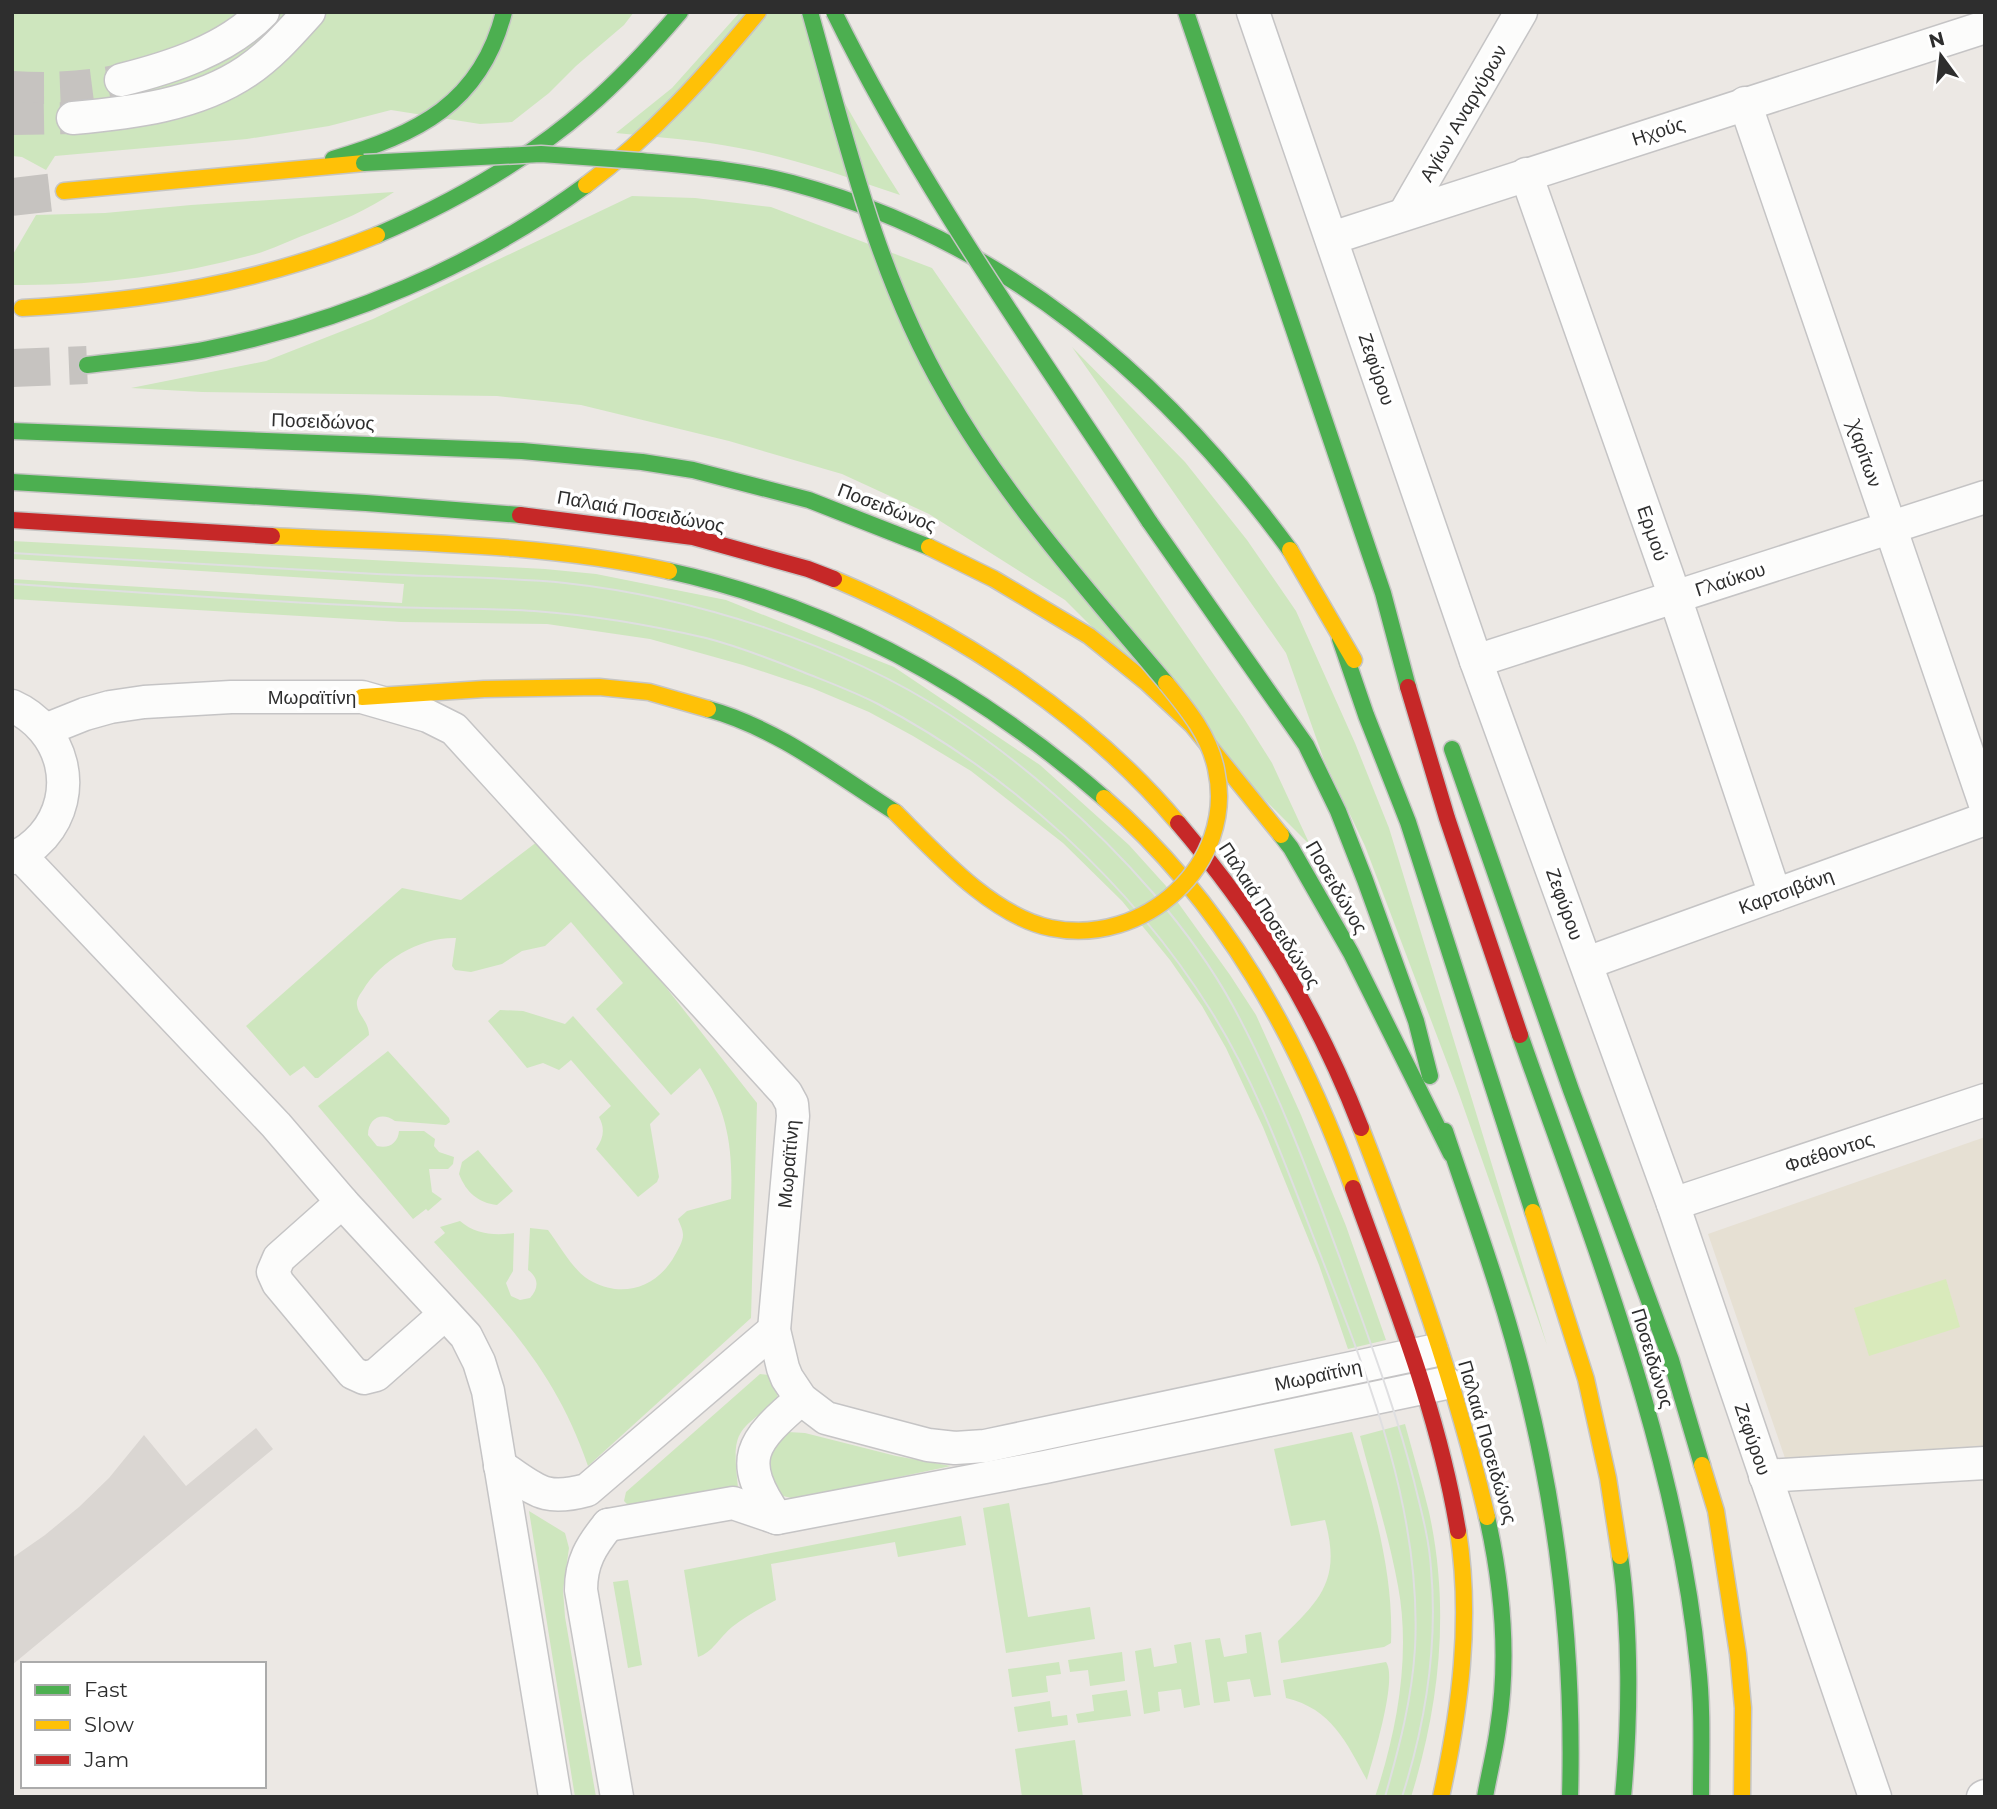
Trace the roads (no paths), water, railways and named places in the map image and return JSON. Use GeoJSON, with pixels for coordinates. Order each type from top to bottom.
{"type":"FeatureCollection","features":[{"type":"Feature","properties":{"kind":"main road"},"geometry":{"type":"LineString","coordinates":[[302,170],[398,137],[448,108],[477,76],[493,47],[504,12]]}},
{"type":"Feature","properties":{"kind":"main road"},"geometry":{"type":"LineString","coordinates":[[22,308],[83,305],[195,291],[313,260],[369,239],[469,188],[570,122],[613,85],[680,12]]}},
{"type":"Feature","properties":{"kind":"main road"},"geometry":{"type":"LineString","coordinates":[[87,365],[209,349],[329,316],[390,294],[490,244],[556,205],[596,177],[654,127],[758,12]]}},
{"type":"Feature","properties":{"kind":"main road"},"geometry":{"type":"LineString","coordinates":[[362,697],[484,689],[599,687],[649,692],[734,716],[764,729],[895,811],[947,862],[998,904],[1016,915],[1051,929],[1089,932],[1108,929],[1144,917],[1160,907],[1189,881],[1209,846],[1217,818],[1219,788],[1211,749],[1192,714],[1018,502],[944,390],[903,305],[887,263],[862,190],[810,12]]}},
{"type":"Feature","properties":{"kind":"main road","name":"Ποσειδώνος"},"geometry":{"type":"LineString","coordinates":[[834,12],[868,81],[925,179],[1149,520],[1306,745],[1338,811],[1416,1021],[1451,1154],[1490,1266],[1537,1432],[1557,1542],[1572,1724],[1570,1797]]}},
{"type":"Feature","properties":{"kind":"main road","name":"Ποσειδώνος"},"geometry":{"type":"LineString","coordinates":[[1186,12],[1383,593],[1401,666],[1450,829],[1622,1325],[1659,1452],[1684,1566],[1697,1650],[1701,1797]]}},
{"type":"Feature","properties":{"kind":"main road"},"geometry":{"type":"LineString","coordinates":[[64,191],[364,163],[541,153],[698,166],[792,183],[883,213],[944,240],[989,264],[1052,305],[1089,333],[1196,432],[1267,519],[1302,567],[1340,639],[1375,693]]}},
{"type":"Feature","properties":{"kind":"main road","name":"Ποσειδώνος"},"geometry":{"type":"LineString","coordinates":[[12,431],[508,450],[642,462],[694,470],[810,500],[919,541],[984,573],[1089,636],[1192,725],[1237,779],[1291,848],[1324,903],[1451,1154]]}},
{"type":"Feature","properties":{"kind":"main road","name":"Παλαιά Ποσειδώνος"},"geometry":{"type":"LineString","coordinates":[[12,482],[466,509],[566,518],[694,537],[817,573],[876,598],[933,627],[987,660],[1060,712],[1137,779],[1181,824],[1222,873],[1291,979],[1370,1149],[1436,1386],[1485,1496],[1500,1590],[1503,1631],[1503,1685],[1498,1732],[1485,1797]]}},
{"type":"Feature","properties":{"kind":"main road","name":"Παλαιά Ποσειδώνος"},"geometry":{"type":"LineString","coordinates":[[12,520],[568,554],[627,562],[683,574],[803,610],[879,643],[966,692],[1016,726],[1111,803],[1156,847],[1197,893],[1267,997],[1319,1103],[1425,1352],[1436,1386],[1432,1423],[1454,1504],[1464,1588],[1465,1630],[1460,1704],[1441,1797]]}},
{"type":"Feature","properties":{"kind":"main road"},"geometry":{"type":"LineString","coordinates":[[1383,593],[1424,682]]}},
{"type":"Feature","properties":{"kind":"main road"},"geometry":{"type":"LineString","coordinates":[[1340,639],[1366,715],[1408,822],[1586,1379],[1608,1478],[1622,1572],[1627,1639],[1626,1765],[1623,1797]]}},
{"type":"Feature","properties":{"kind":"main road"},"geometry":{"type":"LineString","coordinates":[[1446,732],[1571,1090],[1671,1360],[1709,1486],[1730,1588],[1738,1654],[1742,1708],[1742,1797]]}},
{"type":"Feature","properties":{"kind":"main road","name":"Ποσειδώνος"},"geometry":{"type":"LineString","coordinates":[[1413,760],[1450,829]]}},
{"type":"Feature","properties":{"kind":"street"},"geometry":{"type":"LineString","coordinates":[[121,80],[155,72],[192,58],[255,21],[263,12]]}},
{"type":"Feature","properties":{"kind":"street"},"geometry":{"type":"LineString","coordinates":[[73,118],[166,104],[208,92],[247,72],[278,46],[309,12]]}},
{"type":"Feature","properties":{"kind":"street","name":"Ζεφύρου"},"geometry":{"type":"LineString","coordinates":[[1253,12],[1476,661],[1673,1204],[1875,1797]]}},
{"type":"Feature","properties":{"kind":"street","name":"Αγίων Αναργύρων"},"geometry":{"type":"LineString","coordinates":[[1405,213],[1521,12]]}},
{"type":"Feature","properties":{"kind":"street","name":"Ηχούς"},"geometry":{"type":"LineString","coordinates":[[1332,238],[1985,27]]}},
{"type":"Feature","properties":{"kind":"street","name":"Χαρίτων"},"geometry":{"type":"LineString","coordinates":[[1745,103],[1985,804]]}},
{"type":"Feature","properties":{"kind":"street","name":"Ερμού"},"geometry":{"type":"LineString","coordinates":[[1526,174],[1675,597],[1775,895]]}},
{"type":"Feature","properties":{"kind":"street","name":"Γλαύκου"},"geometry":{"type":"LineString","coordinates":[[1476,661],[1985,497]]}},
{"type":"Feature","properties":{"kind":"street","name":"Μωραϊτίνη"},"geometry":{"type":"LineString","coordinates":[[45,730],[85,714],[144,702],[231,697],[362,697],[428,716],[454,729],[786,1093],[792,1104],[774,1330],[783,1368],[801,1399],[826,1418],[928,1445],[956,1448],[1009,1442],[1425,1352]]}},
{"type":"Feature","properties":{"kind":"street"},"geometry":{"type":"LineString","coordinates":[[12,706],[31,716],[45,730],[57,748],[63,767],[60,809],[37,843],[16,857],[276,1125],[342,1202],[466,1336],[479,1362],[488,1391],[555,1797]]}},
{"type":"Feature","properties":{"kind":"street","name":"Καρτσιβάνη"},"geometry":{"type":"LineString","coordinates":[[1587,963],[1985,819]]}},
{"type":"Feature","properties":{"kind":"street","name":"Φαέθοντος"},"geometry":{"type":"LineString","coordinates":[[1673,1204],[1985,1100]]}},
{"type":"Feature","properties":{"kind":"street"},"geometry":{"type":"LineString","coordinates":[[342,1202],[279,1258],[273,1272],[278,1283],[353,1373],[364,1378],[376,1375],[445,1314]]}},
{"type":"Feature","properties":{"kind":"street"},"geometry":{"type":"LineString","coordinates":[[500,1466],[542,1494],[563,1497],[587,1490],[774,1330]]}},
{"type":"Feature","properties":{"kind":"street","name":"Μωραϊτίνη"},"geometry":{"type":"LineString","coordinates":[[608,1525],[733,1503],[777,1518],[1015,1473],[1436,1386]]}},
{"type":"Feature","properties":{"kind":"street"},"geometry":{"type":"LineString","coordinates":[[777,1518],[761,1496],[755,1481],[753,1456],[762,1436],[801,1399]]}},
{"type":"Feature","properties":{"kind":"street"},"geometry":{"type":"LineString","coordinates":[[1009,1442],[1015,1473]]}},
{"type":"Feature","properties":{"kind":"street"},"geometry":{"type":"LineString","coordinates":[[1765,1476],[1985,1463]]}},
{"type":"Feature","properties":{"kind":"street"},"geometry":{"type":"LineString","coordinates":[[587,1490],[608,1525],[586,1557],[581,1573],[581,1590],[617,1797]]}},
{"type":"Feature","properties":{"kind":"tunnel"},"geometry":{"type":"LineString","coordinates":[[12,87],[67,87],[121,80]]}},
{"type":"Feature","properties":{"kind":"tunnel"},"geometry":{"type":"LineString","coordinates":[[12,119],[73,118]]}},
{"type":"Feature","properties":{"kind":"tunnel"},"geometry":{"type":"LineString","coordinates":[[12,197],[64,191]]}},
{"type":"Feature","properties":{"kind":"tunnel"},"geometry":{"type":"LineString","coordinates":[[12,368],[87,365]]}},
{"type":"Feature","properties":{"kind":"tram line"},"geometry":{"type":"LineString","coordinates":[[12,553],[565,583],[614,590],[715,612],[814,646],[862,666],[908,690],[964,724],[1004,753],[1080,817],[1176,920],[1233,1006],[1292,1131],[1380,1370],[1422,1513],[1430,1557],[1433,1597],[1431,1655],[1424,1712],[1402,1797]]}},
{"type":"Feature","properties":{"kind":"tram line"},"geometry":{"type":"LineString","coordinates":[[12,584],[345,605],[534,611],[620,621],[706,638],[775,661],[878,704],[928,732],[975,764],[1065,836],[1106,876],[1144,919],[1179,964],[1228,1040],[1259,1101],[1285,1164],[1374,1401],[1401,1498],[1415,1598],[1415,1648],[1411,1686],[1385,1797]]}}]}
